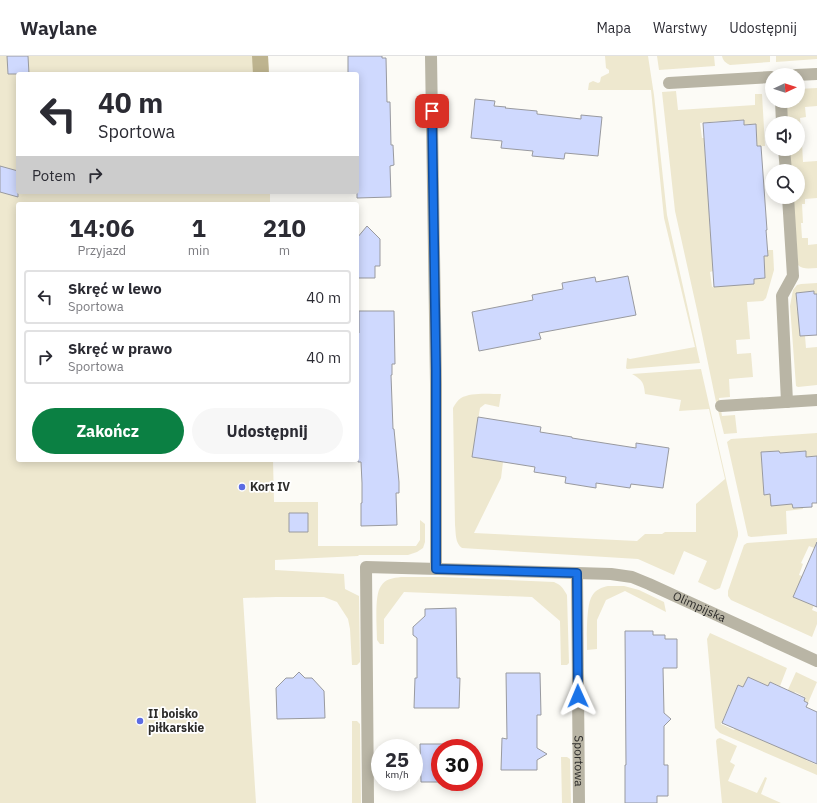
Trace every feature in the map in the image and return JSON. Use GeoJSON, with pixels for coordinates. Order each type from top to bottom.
{"type":"FeatureCollection","features":[{"type":"Feature","properties":{"kind":"street"},"geometry":{"type":"LineString","coordinates":[[431,56],[436,392],[436,569]]}},
{"type":"Feature","properties":{"kind":"street"},"geometry":{"type":"LineString","coordinates":[[805,75],[817,74]]}},
{"type":"Feature","properties":{"kind":"street"},"geometry":{"type":"LineString","coordinates":[[669,83],[765,77]]}},
{"type":"Feature","properties":{"kind":"street"},"geometry":{"type":"LineString","coordinates":[[786,402],[782,296],[793,276],[788,204]]}},
{"type":"Feature","properties":{"kind":"street"},"geometry":{"type":"LineString","coordinates":[[721,406],[817,400]]}},
{"type":"Feature","properties":{"kind":"street"},"geometry":{"type":"LineString","coordinates":[[368,803],[366,567],[577,573]]}},
{"type":"Feature","properties":{"kind":"street","name":"Olimpijska"},"geometry":{"type":"LineString","coordinates":[[577,573],[611,574],[632,577],[817,661]]}},
{"type":"Feature","properties":{"kind":"street","name":"Sportowa"},"geometry":{"type":"LineString","coordinates":[[577,573],[579,803]]}},
{"type":"Feature","properties":{"kind":"shaded area"},"geometry":{"type":"Polygon","coordinates":[[[0,56],[268,56],[269,72],[16,72],[16,194],[270,194],[270,202],[16,202],[16,462],[273,462],[274,502],[318,502],[318,546],[416,546],[420,540],[420,520],[425,524],[425,542],[423,548],[408,555],[359,555],[275,560],[275,570],[344,574],[345,589],[359,596],[360,662],[357,665],[352,665],[348,619],[337,602],[324,597],[243,598],[256,803],[0,803],[0,56]]]}},
{"type":"Feature","properties":{"kind":"shaded area"},"geometry":{"type":"Polygon","coordinates":[[[252,56],[268,56],[269,72],[253,72],[252,56]]]}},
{"type":"Feature","properties":{"kind":"shaded area"},"geometry":{"type":"Polygon","coordinates":[[[605,56],[648,56],[654,95],[667,215],[700,363],[626,368],[627,358],[630,359],[695,347],[664,218],[651,90],[588,90],[589,83],[593,81],[598,83],[600,82],[601,77],[609,73],[609,70],[606,68],[605,56]]]}},
{"type":"Feature","properties":{"kind":"shaded area"},"geometry":{"type":"Polygon","coordinates":[[[657,56],[714,56],[715,66],[659,70],[657,56]]]}},
{"type":"Feature","properties":{"kind":"shaded area"},"geometry":{"type":"Polygon","coordinates":[[[722,56],[770,56],[770,62],[730,65],[725,62],[722,56]]]}},
{"type":"Feature","properties":{"kind":"shaded area"},"geometry":{"type":"Polygon","coordinates":[[[776,56],[817,56],[817,59],[776,62],[776,56]]]}},
{"type":"Feature","properties":{"kind":"shaded area"},"geometry":{"type":"Polygon","coordinates":[[[817,88],[817,106],[805,107],[805,89],[817,88]]]}},
{"type":"Feature","properties":{"kind":"shaded area"},"geometry":{"type":"Polygon","coordinates":[[[676,91],[678,110],[755,105],[755,94],[762,94],[765,146],[757,146],[756,124],[744,125],[743,120],[731,120],[731,122],[720,123],[720,121],[700,123],[702,138],[704,138],[706,167],[722,215],[709,216],[710,232],[716,232],[713,271],[710,272],[712,287],[765,278],[764,256],[768,255],[768,250],[773,250],[774,270],[766,298],[763,301],[747,302],[750,339],[736,340],[737,354],[751,353],[753,377],[729,379],[730,397],[719,398],[722,416],[735,415],[737,433],[724,434],[716,402],[675,211],[662,92],[676,91]]]}},
{"type":"Feature","properties":{"kind":"shaded area"},"geometry":{"type":"Polygon","coordinates":[[[805,107],[806,117],[787,116],[787,108],[805,107]]]}},
{"type":"Feature","properties":{"kind":"shaded area"},"geometry":{"type":"Polygon","coordinates":[[[790,156],[803,156],[803,162],[817,161],[817,198],[805,199],[805,164],[790,164],[790,156]]]}},
{"type":"Feature","properties":{"kind":"shaded area"},"geometry":{"type":"Polygon","coordinates":[[[794,204],[802,204],[802,238],[808,238],[808,245],[817,244],[817,268],[802,268],[798,265],[794,204]]]}},
{"type":"Feature","properties":{"kind":"shaded area"},"geometry":{"type":"Polygon","coordinates":[[[817,283],[817,294],[814,294],[814,291],[796,293],[797,312],[800,312],[800,336],[805,336],[806,348],[817,347],[817,385],[798,387],[796,386],[790,306],[793,290],[797,285],[817,283]]]}},
{"type":"Feature","properties":{"kind":"shaded area"},"geometry":{"type":"Polygon","coordinates":[[[701,369],[738,532],[738,536],[720,588],[715,590],[698,582],[707,561],[684,551],[674,575],[638,559],[462,548],[458,544],[455,525],[453,408],[461,398],[465,396],[481,394],[501,394],[499,407],[485,404],[480,408],[472,457],[503,462],[501,478],[474,533],[637,541],[645,534],[662,534],[665,532],[696,532],[696,504],[725,479],[709,409],[679,411],[681,400],[645,394],[642,382],[632,374],[701,369]]]}},
{"type":"Feature","properties":{"kind":"shaded area"},"geometry":{"type":"Polygon","coordinates":[[[817,433],[817,456],[806,457],[806,451],[780,453],[779,451],[761,452],[764,495],[770,494],[771,505],[793,504],[793,508],[803,509],[786,511],[787,534],[748,536],[727,442],[731,439],[817,433]]]}},
{"type":"Feature","properties":{"kind":"shaded area"},"geometry":{"type":"Polygon","coordinates":[[[817,538],[817,549],[809,546],[801,563],[803,564],[799,575],[802,576],[814,605],[812,610],[817,612],[817,624],[812,637],[731,600],[728,596],[728,591],[744,545],[747,543],[817,538]]]}},
{"type":"Feature","properties":{"kind":"shaded area"},"geometry":{"type":"Polygon","coordinates":[[[401,577],[443,577],[556,583],[562,587],[567,595],[569,663],[567,665],[561,665],[560,621],[532,597],[404,592],[384,619],[384,644],[380,644],[377,640],[376,620],[377,597],[379,590],[387,580],[401,577]]]}},
{"type":"Feature","properties":{"kind":"shaded area"},"geometry":{"type":"Polygon","coordinates":[[[608,586],[624,586],[639,590],[664,602],[666,612],[625,591],[606,600],[597,620],[597,649],[587,650],[587,622],[590,600],[597,590],[608,586]]]}},
{"type":"Feature","properties":{"kind":"shaded area"},"geometry":{"type":"Polygon","coordinates":[[[710,633],[787,668],[780,686],[770,682],[768,686],[748,677],[743,687],[738,685],[721,724],[734,730],[735,728],[763,741],[811,749],[806,760],[817,765],[817,775],[720,733],[715,728],[707,639],[710,633]]]}},
{"type":"Feature","properties":{"kind":"shaded area"},"geometry":{"type":"Polygon","coordinates":[[[796,672],[817,682],[808,703],[804,701],[805,697],[795,692],[792,697],[786,694],[796,672]]]}},
{"type":"Feature","properties":{"kind":"shaded area"},"geometry":{"type":"Polygon","coordinates":[[[352,721],[357,721],[360,724],[361,803],[352,803],[352,721]]]}},
{"type":"Feature","properties":{"kind":"shaded area"},"geometry":{"type":"Polygon","coordinates":[[[720,738],[737,746],[730,762],[735,765],[728,781],[757,793],[765,777],[767,778],[761,794],[781,803],[722,803],[716,741],[720,738]]]}},
{"type":"Feature","properties":{"kind":"shaded area"},"geometry":{"type":"Polygon","coordinates":[[[561,757],[567,757],[570,759],[571,803],[562,803],[561,757]]]}},
{"type":"Feature","properties":{"kind":"building"},"geometry":{"type":"Polygon","coordinates":[[[7,56],[28,56],[29,72],[16,72],[16,74],[8,74],[7,56]]]}},
{"type":"Feature","properties":{"kind":"building"},"geometry":{"type":"Polygon","coordinates":[[[348,56],[382,56],[382,58],[386,58],[387,102],[390,102],[391,145],[393,145],[394,165],[390,166],[391,197],[357,198],[357,194],[359,194],[359,72],[348,72],[348,56]]]}},
{"type":"Feature","properties":{"kind":"building"},"geometry":{"type":"Polygon","coordinates":[[[475,99],[495,101],[494,106],[537,111],[537,114],[581,119],[581,115],[602,117],[598,156],[565,153],[564,159],[532,156],[533,151],[501,148],[502,141],[471,138],[475,99]]]}},
{"type":"Feature","properties":{"kind":"building"},"geometry":{"type":"Polygon","coordinates":[[[744,120],[744,125],[756,124],[757,146],[761,146],[768,256],[764,256],[765,278],[754,279],[754,284],[714,287],[703,123],[744,120]]]}},
{"type":"Feature","properties":{"kind":"building"},"geometry":{"type":"Polygon","coordinates":[[[0,166],[16,170],[16,194],[18,194],[18,197],[0,192],[0,166]]]}},
{"type":"Feature","properties":{"kind":"building"},"geometry":{"type":"Polygon","coordinates":[[[367,226],[380,239],[380,266],[375,266],[375,278],[359,278],[359,236],[367,226]]]}},
{"type":"Feature","properties":{"kind":"building"},"geometry":{"type":"Polygon","coordinates":[[[628,276],[636,315],[539,333],[541,339],[479,351],[472,312],[533,300],[532,295],[563,289],[562,283],[595,277],[596,282],[628,276]]]}},
{"type":"Feature","properties":{"kind":"building"},"geometry":{"type":"Polygon","coordinates":[[[814,291],[814,294],[817,294],[817,335],[800,336],[796,293],[814,291]]]}},
{"type":"Feature","properties":{"kind":"building"},"geometry":{"type":"Polygon","coordinates":[[[359,311],[394,311],[395,364],[392,364],[391,375],[393,429],[399,482],[399,493],[396,493],[397,525],[361,526],[362,483],[361,462],[359,462],[359,311]]]}},
{"type":"Feature","properties":{"kind":"building"},"geometry":{"type":"Polygon","coordinates":[[[478,417],[541,427],[540,432],[572,438],[636,448],[636,443],[669,448],[663,488],[631,484],[630,488],[596,483],[596,488],[565,483],[566,477],[534,472],[535,467],[472,457],[478,417]]]}},
{"type":"Feature","properties":{"kind":"building"},"geometry":{"type":"Polygon","coordinates":[[[779,451],[780,453],[806,451],[806,457],[817,456],[817,503],[812,503],[812,507],[793,508],[792,504],[771,506],[770,494],[764,495],[761,452],[779,451]]]}},
{"type":"Feature","properties":{"kind":"building"},"geometry":{"type":"Polygon","coordinates":[[[289,513],[308,513],[308,532],[289,532],[289,513]]]}},
{"type":"Feature","properties":{"kind":"building"},"geometry":{"type":"Polygon","coordinates":[[[817,542],[817,607],[793,597],[817,542]]]}},
{"type":"Feature","properties":{"kind":"building"},"geometry":{"type":"Polygon","coordinates":[[[456,608],[457,678],[460,678],[459,708],[414,708],[415,678],[417,678],[417,638],[413,635],[413,627],[425,616],[425,609],[456,608]]]}},
{"type":"Feature","properties":{"kind":"building"},"geometry":{"type":"Polygon","coordinates":[[[625,631],[653,631],[653,635],[665,635],[665,639],[677,639],[677,668],[663,668],[664,713],[671,719],[664,726],[664,765],[668,765],[668,796],[657,796],[657,803],[625,803],[625,631]]]}},
{"type":"Feature","properties":{"kind":"building"},"geometry":{"type":"Polygon","coordinates":[[[299,672],[305,678],[312,678],[324,691],[325,718],[277,719],[276,688],[286,678],[293,678],[299,672]]]}},
{"type":"Feature","properties":{"kind":"building"},"geometry":{"type":"Polygon","coordinates":[[[506,673],[540,673],[541,715],[537,715],[537,748],[547,754],[537,760],[537,770],[501,770],[502,738],[507,739],[506,673]]]}},
{"type":"Feature","properties":{"kind":"building"},"geometry":{"type":"Polygon","coordinates":[[[748,677],[768,686],[770,682],[805,698],[804,701],[808,703],[806,707],[817,712],[817,764],[722,723],[738,685],[743,687],[748,677]]]}},
{"type":"Feature","properties":{"kind":"building"},"geometry":{"type":"Polygon","coordinates":[[[423,744],[431,744],[431,782],[423,782],[423,744]]]}},
{"type":"Feature","properties":{"kind":"place","name":"Kort IV"},"geometry":{"type":"Point","coordinates":[242,487]}},
{"type":"Feature","properties":{"kind":"place","name":"II boisko piłkarskie"},"geometry":{"type":"Point","coordinates":[140,721]}},
{"type":"Feature","properties":{"kind":"route"},"geometry":{"type":"LineString","coordinates":[[432,111],[436,370],[436,569],[577,573],[578,696]]}}]}
